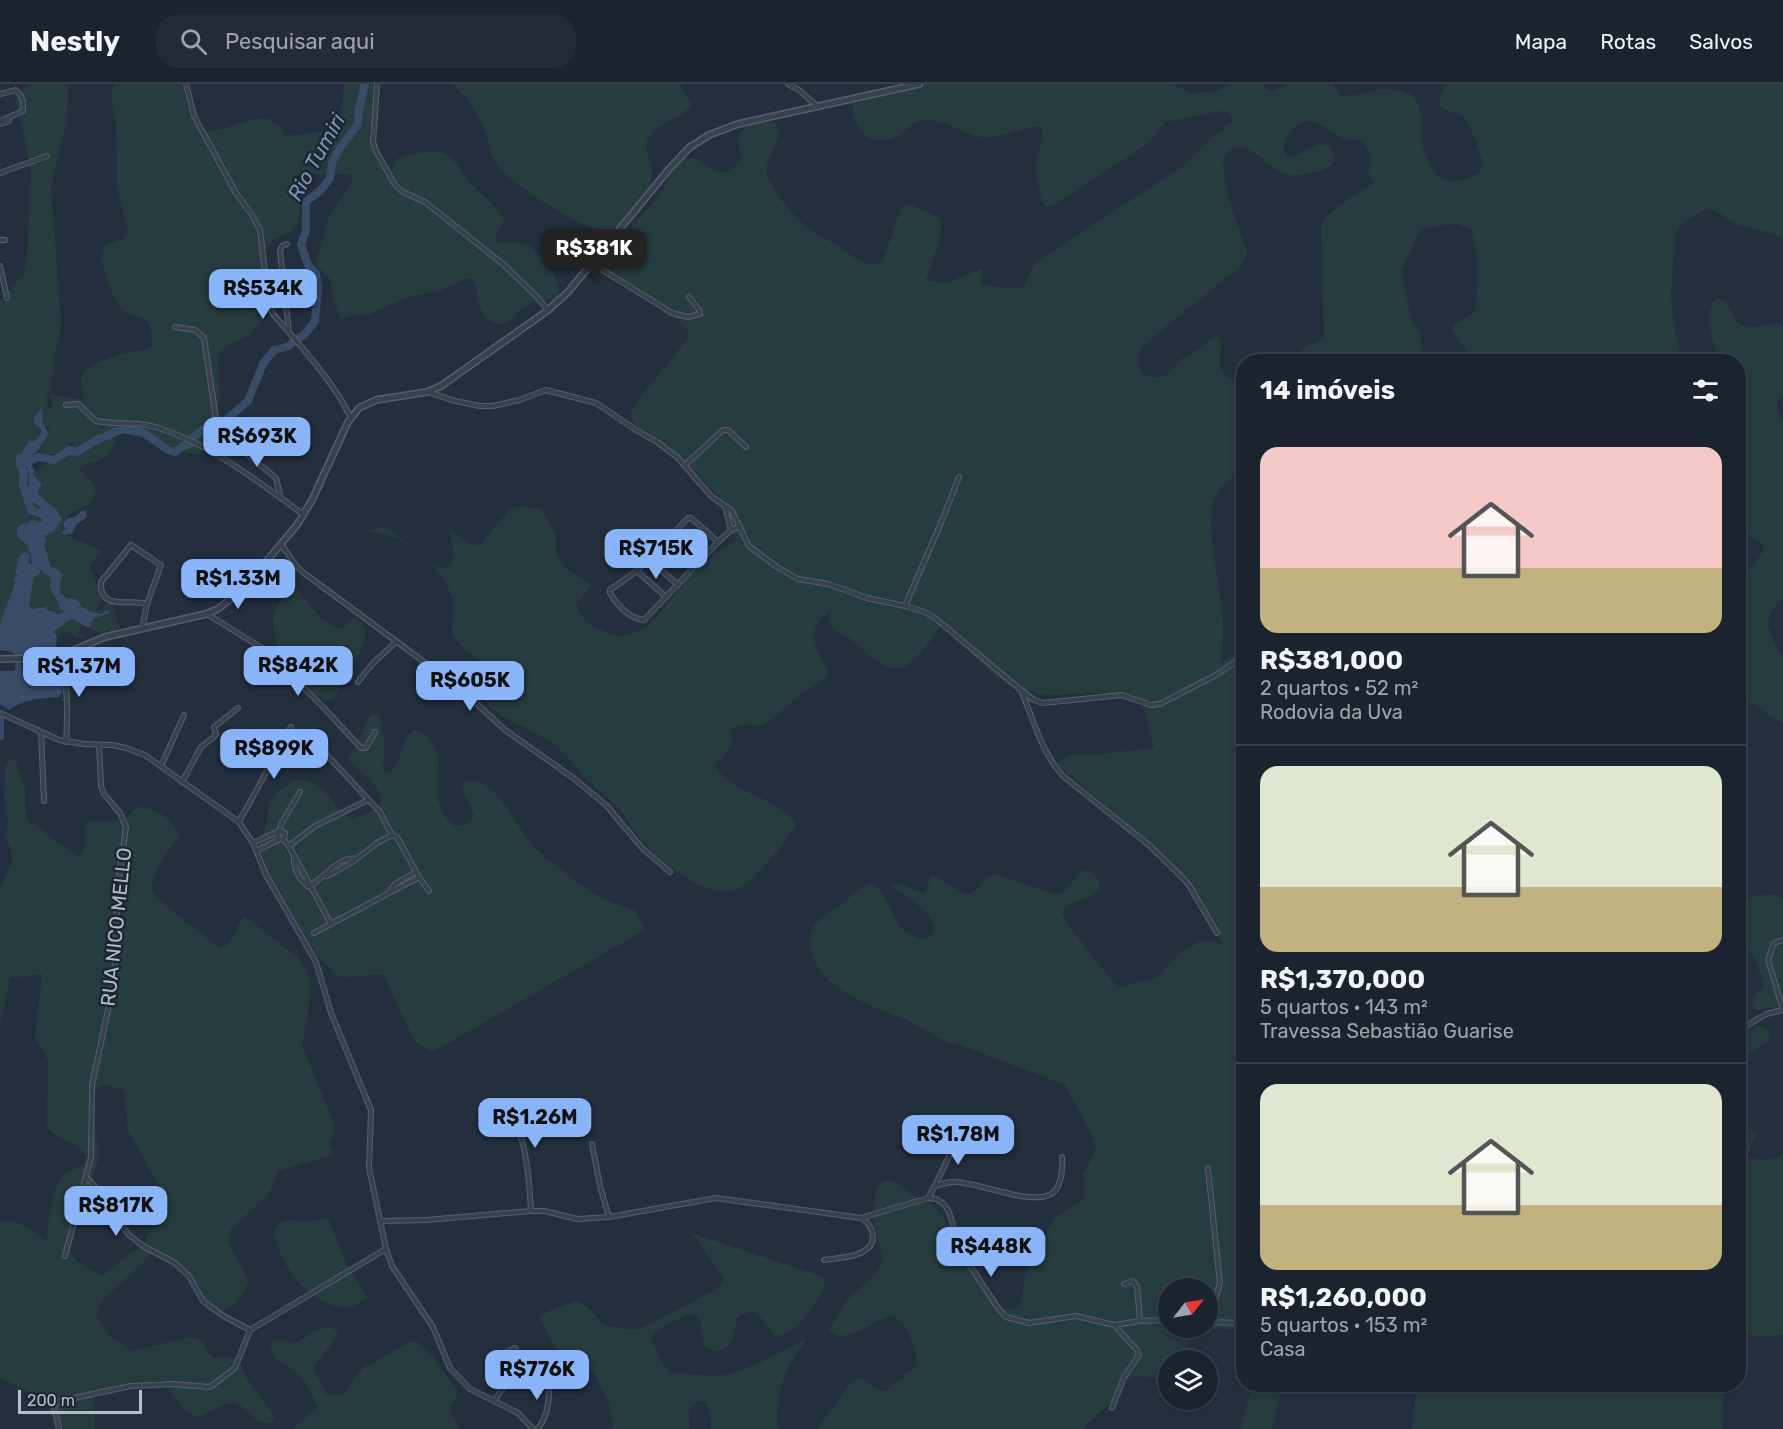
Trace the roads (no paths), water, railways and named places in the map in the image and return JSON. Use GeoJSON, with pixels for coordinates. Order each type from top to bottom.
{"type":"FeatureCollection","features":[{"type":"Feature","properties":{"kind":"street"},"geometry":{"type":"LineString","coordinates":[[186,84],[194,116],[236,193],[260,230],[269,305],[273,314],[344,404],[351,418]]}},
{"type":"Feature","properties":{"kind":"street"},"geometry":{"type":"LineString","coordinates":[[377,84],[373,142],[395,185],[403,192],[425,202],[498,260],[532,292],[547,310]]}},
{"type":"Feature","properties":{"kind":"street"},"geometry":{"type":"LineString","coordinates":[[788,84],[799,90],[818,107]]}},
{"type":"Feature","properties":{"kind":"street"},"geometry":{"type":"LineString","coordinates":[[0,659],[23,660],[61,656],[95,641],[206,614],[218,609],[238,595],[304,515],[351,418],[359,408],[368,403],[427,392],[449,381],[547,310],[568,292],[593,264],[670,168],[695,142],[729,127],[919,84]]}},
{"type":"Feature","properties":{"kind":"street"},"geometry":{"type":"LineString","coordinates":[[0,94],[16,90],[20,93],[24,105],[20,114],[0,123]]}},
{"type":"Feature","properties":{"kind":"street"},"geometry":{"type":"LineString","coordinates":[[0,123],[9,121]]}},
{"type":"Feature","properties":{"kind":"street"},"geometry":{"type":"LineString","coordinates":[[0,173],[47,156]]}},
{"type":"Feature","properties":{"kind":"street"},"geometry":{"type":"LineString","coordinates":[[287,244],[280,250],[290,333]]}},
{"type":"Feature","properties":{"kind":"street"},"geometry":{"type":"LineString","coordinates":[[593,264],[672,313],[688,317],[700,315],[700,310],[689,297]]}},
{"type":"Feature","properties":{"kind":"street"},"geometry":{"type":"LineString","coordinates":[[0,266],[7,298]]}},
{"type":"Feature","properties":{"kind":"street"},"geometry":{"type":"LineString","coordinates":[[176,327],[195,330],[204,338],[219,431],[276,478],[281,498]]}},
{"type":"Feature","properties":{"kind":"street"},"geometry":{"type":"LineString","coordinates":[[427,392],[455,401],[488,406],[519,400],[546,390],[572,396],[602,407],[630,427],[668,449],[711,496],[732,511],[749,546],[777,567],[798,579],[828,584],[867,598],[925,612],[1021,690],[1042,703],[1122,696],[1151,705],[1160,704],[1216,675],[1236,661]]}},
{"type":"Feature","properties":{"kind":"street"},"geometry":{"type":"LineString","coordinates":[[66,405],[78,404],[96,421],[139,423],[158,427],[196,443],[220,456],[304,515]]}},
{"type":"Feature","properties":{"kind":"street"},"geometry":{"type":"LineString","coordinates":[[685,465],[723,430],[728,430],[746,447]]}},
{"type":"Feature","properties":{"kind":"street"},"geometry":{"type":"LineString","coordinates":[[905,606],[959,477]]}},
{"type":"Feature","properties":{"kind":"street"},"geometry":{"type":"LineString","coordinates":[[724,505],[731,530]]}},
{"type":"Feature","properties":{"kind":"street"},"geometry":{"type":"LineString","coordinates":[[718,542],[691,518],[688,518],[637,572],[610,590],[614,600],[635,618],[644,620],[718,542],[731,530],[740,526]]}},
{"type":"Feature","properties":{"kind":"street"},"geometry":{"type":"LineString","coordinates":[[669,537],[690,555]]}},
{"type":"Feature","properties":{"kind":"street"},"geometry":{"type":"LineString","coordinates":[[281,544],[304,573],[462,690],[505,730],[606,805],[643,849],[670,872]]}},
{"type":"Feature","properties":{"kind":"street"},"geometry":{"type":"LineString","coordinates":[[142,629],[147,604],[160,566],[130,545],[101,582],[101,588],[108,599],[117,603],[140,601],[147,604]]}},
{"type":"Feature","properties":{"kind":"street"},"geometry":{"type":"LineString","coordinates":[[649,559],[678,585]]}},
{"type":"Feature","properties":{"kind":"street"},"geometry":{"type":"LineString","coordinates":[[637,572],[666,597]]}},
{"type":"Feature","properties":{"kind":"street"},"geometry":{"type":"LineString","coordinates":[[206,614],[267,651],[325,708],[361,748],[366,748],[375,732]]}},
{"type":"Feature","properties":{"kind":"street"},"geometry":{"type":"LineString","coordinates":[[358,682],[373,663],[396,642]]}},
{"type":"Feature","properties":{"kind":"street"},"geometry":{"type":"LineString","coordinates":[[61,656],[66,676],[69,709],[66,742]]}},
{"type":"Feature","properties":{"kind":"street"},"geometry":{"type":"LineString","coordinates":[[1021,690],[1048,756],[1055,767],[1063,776],[1150,846],[1181,876],[1189,885],[1217,933]]}},
{"type":"Feature","properties":{"kind":"street"},"geometry":{"type":"LineString","coordinates":[[182,782],[201,747],[216,735],[214,727],[238,708]]}},
{"type":"Feature","properties":{"kind":"street"},"geometry":{"type":"LineString","coordinates":[[0,713],[66,742],[126,748],[145,755],[239,822],[253,843],[266,874],[316,962],[331,1012],[371,1110],[369,1168],[386,1249],[395,1272],[433,1327],[450,1368],[470,1389],[518,1413],[536,1429],[542,1424],[547,1407],[550,1380]]}},
{"type":"Feature","properties":{"kind":"street"},"geometry":{"type":"LineString","coordinates":[[161,766],[184,715]]}},
{"type":"Feature","properties":{"kind":"street"},"geometry":{"type":"LineString","coordinates":[[239,822],[291,727]]}},
{"type":"Feature","properties":{"kind":"street"},"geometry":{"type":"LineString","coordinates":[[41,731],[44,801]]}},
{"type":"Feature","properties":{"kind":"street","name":"RUA NICO MELLO"},"geometry":{"type":"LineString","coordinates":[[65,1256],[86,1177],[92,1144],[92,1085],[112,994],[118,884],[126,827],[120,813],[104,794],[101,786],[99,745]]}},
{"type":"Feature","properties":{"kind":"street"},"geometry":{"type":"LineString","coordinates":[[327,755],[380,812],[392,835],[397,837],[429,891]]}},
{"type":"Feature","properties":{"kind":"street"},"geometry":{"type":"LineString","coordinates":[[300,792],[276,836],[289,846],[298,874],[307,886],[310,886],[331,924]]}},
{"type":"Feature","properties":{"kind":"street"},"geometry":{"type":"LineString","coordinates":[[289,846],[315,826],[368,800]]}},
{"type":"Feature","properties":{"kind":"street"},"geometry":{"type":"LineString","coordinates":[[253,843],[278,831],[286,834],[281,840],[256,851]]}},
{"type":"Feature","properties":{"kind":"street"},"geometry":{"type":"LineString","coordinates":[[310,886],[392,835]]}},
{"type":"Feature","properties":{"kind":"street"},"geometry":{"type":"LineString","coordinates":[[262,838],[267,846]]}},
{"type":"Feature","properties":{"kind":"street"},"geometry":{"type":"LineString","coordinates":[[389,892],[395,884],[416,872]]}},
{"type":"Feature","properties":{"kind":"street"},"geometry":{"type":"LineString","coordinates":[[314,933],[419,877]]}},
{"type":"Feature","properties":{"kind":"street"},"geometry":{"type":"LineString","coordinates":[[1746,1025],[1766,1014],[1783,1010],[1768,960],[1774,944],[1783,940]]}},
{"type":"Feature","properties":{"kind":"street"},"geometry":{"type":"LineString","coordinates":[[928,1197],[966,1121]]}},
{"type":"Feature","properties":{"kind":"street"},"geometry":{"type":"LineString","coordinates":[[497,1124],[512,1124],[517,1128],[521,1139],[531,1211]]}},
{"type":"Feature","properties":{"kind":"street"},"geometry":{"type":"LineString","coordinates":[[592,1144],[609,1217]]}},
{"type":"Feature","properties":{"kind":"street"},"geometry":{"type":"LineString","coordinates":[[935,1186],[957,1182],[1014,1194],[1041,1197],[1051,1195],[1056,1190],[1063,1169],[1062,1157]]}},
{"type":"Feature","properties":{"kind":"street"},"geometry":{"type":"LineString","coordinates":[[1209,1169],[1220,1283],[1218,1290]]}},
{"type":"Feature","properties":{"kind":"street"},"geometry":{"type":"LineString","coordinates":[[86,1177],[128,1234],[143,1246],[175,1263],[193,1282],[203,1300],[212,1309],[250,1330]]}},
{"type":"Feature","properties":{"kind":"street"},"geometry":{"type":"LineString","coordinates":[[380,1221],[426,1220],[531,1211],[544,1211],[577,1219],[609,1217],[716,1198],[861,1218],[928,1197],[944,1204],[949,1212],[961,1252],[1006,1317],[1029,1323],[1076,1316],[1114,1325],[1158,1320]]}},
{"type":"Feature","properties":{"kind":"street"},"geometry":{"type":"LineString","coordinates":[[824,1260],[847,1256],[868,1248],[872,1243],[872,1228],[861,1218]]}},
{"type":"Feature","properties":{"kind":"street"},"geometry":{"type":"LineString","coordinates":[[58,1429],[54,1407],[57,1402],[64,1400],[131,1386],[172,1384],[210,1387],[235,1368],[250,1330],[386,1249]]}},
{"type":"Feature","properties":{"kind":"street"},"geometry":{"type":"LineString","coordinates":[[1124,1284],[1133,1281],[1137,1286],[1140,1321]]}},
{"type":"Feature","properties":{"kind":"street"},"geometry":{"type":"LineString","coordinates":[[1218,1322],[1236,1323]]}},
{"type":"Feature","properties":{"kind":"street"},"geometry":{"type":"LineString","coordinates":[[1112,1408],[1124,1377],[1139,1355],[1114,1325]]}},
{"type":"Feature","properties":{"kind":"street"},"geometry":{"type":"LineString","coordinates":[[494,1401],[520,1362],[518,1350],[515,1348],[504,1353]]}},
{"type":"Feature","properties":{"kind":"water"},"geometry":{"type":"Polygon","coordinates":[[[41,408],[42,422],[49,434],[36,453],[32,455],[32,466],[35,472],[33,474],[42,485],[38,490],[39,495],[56,509],[62,520],[53,532],[44,535],[46,540],[44,545],[51,567],[56,568],[63,576],[60,582],[60,593],[68,599],[74,598],[89,611],[102,614],[107,610],[111,613],[94,618],[89,628],[71,619],[53,632],[57,636],[56,649],[20,656],[24,671],[55,667],[60,669],[62,692],[59,697],[26,701],[9,710],[0,704],[0,671],[15,671],[16,657],[12,652],[0,650],[0,624],[15,583],[13,579],[18,575],[15,574],[19,557],[24,552],[30,555],[28,563],[36,569],[32,572],[29,605],[33,609],[49,605],[46,609],[49,611],[57,614],[65,612],[60,609],[49,586],[52,580],[37,568],[35,546],[27,541],[28,534],[23,531],[31,520],[39,523],[44,520],[41,508],[26,496],[25,491],[30,483],[28,481],[30,477],[27,466],[24,466],[26,457],[21,454],[30,440],[33,442],[40,435],[41,429],[34,423],[34,418],[41,408]]]}},
{"type":"Feature","properties":{"kind":"water"},"geometry":{"type":"Polygon","coordinates":[[[86,510],[87,517],[76,525],[72,534],[63,535],[65,529],[63,524],[68,518],[75,517],[81,511],[86,510]]]}},
{"type":"Feature","properties":{"kind":"waterway","name":"Rio Tumiri"},"geometry":{"type":"LineString","coordinates":[[227,419],[248,401],[263,364],[274,350],[289,346],[304,335],[315,321],[318,288],[316,274],[308,265],[301,245],[306,230],[306,205],[307,201],[320,191],[330,178],[332,163],[339,149],[358,124],[365,84]]}},
{"type":"Feature","properties":{"kind":"waterway","name":"Rio Tumiri"},"geometry":{"type":"LineString","coordinates":[[46,521],[45,515],[31,510],[23,486],[24,472],[20,465],[20,458],[31,460],[39,457],[54,460],[69,450],[77,452],[96,440],[123,429],[144,433],[168,450],[175,452],[191,444],[193,438],[210,423]]}},
{"type":"Feature","properties":{"kind":"waterway","name":"Rio Tumiri"},"geometry":{"type":"LineString","coordinates":[[26,580],[36,571],[37,567],[32,544],[21,534],[21,529],[30,527]]}},
{"type":"Feature","properties":{"kind":"waterway","name":"Rio Tumiri"},"geometry":{"type":"LineString","coordinates":[[0,718],[0,736]]}}]}
